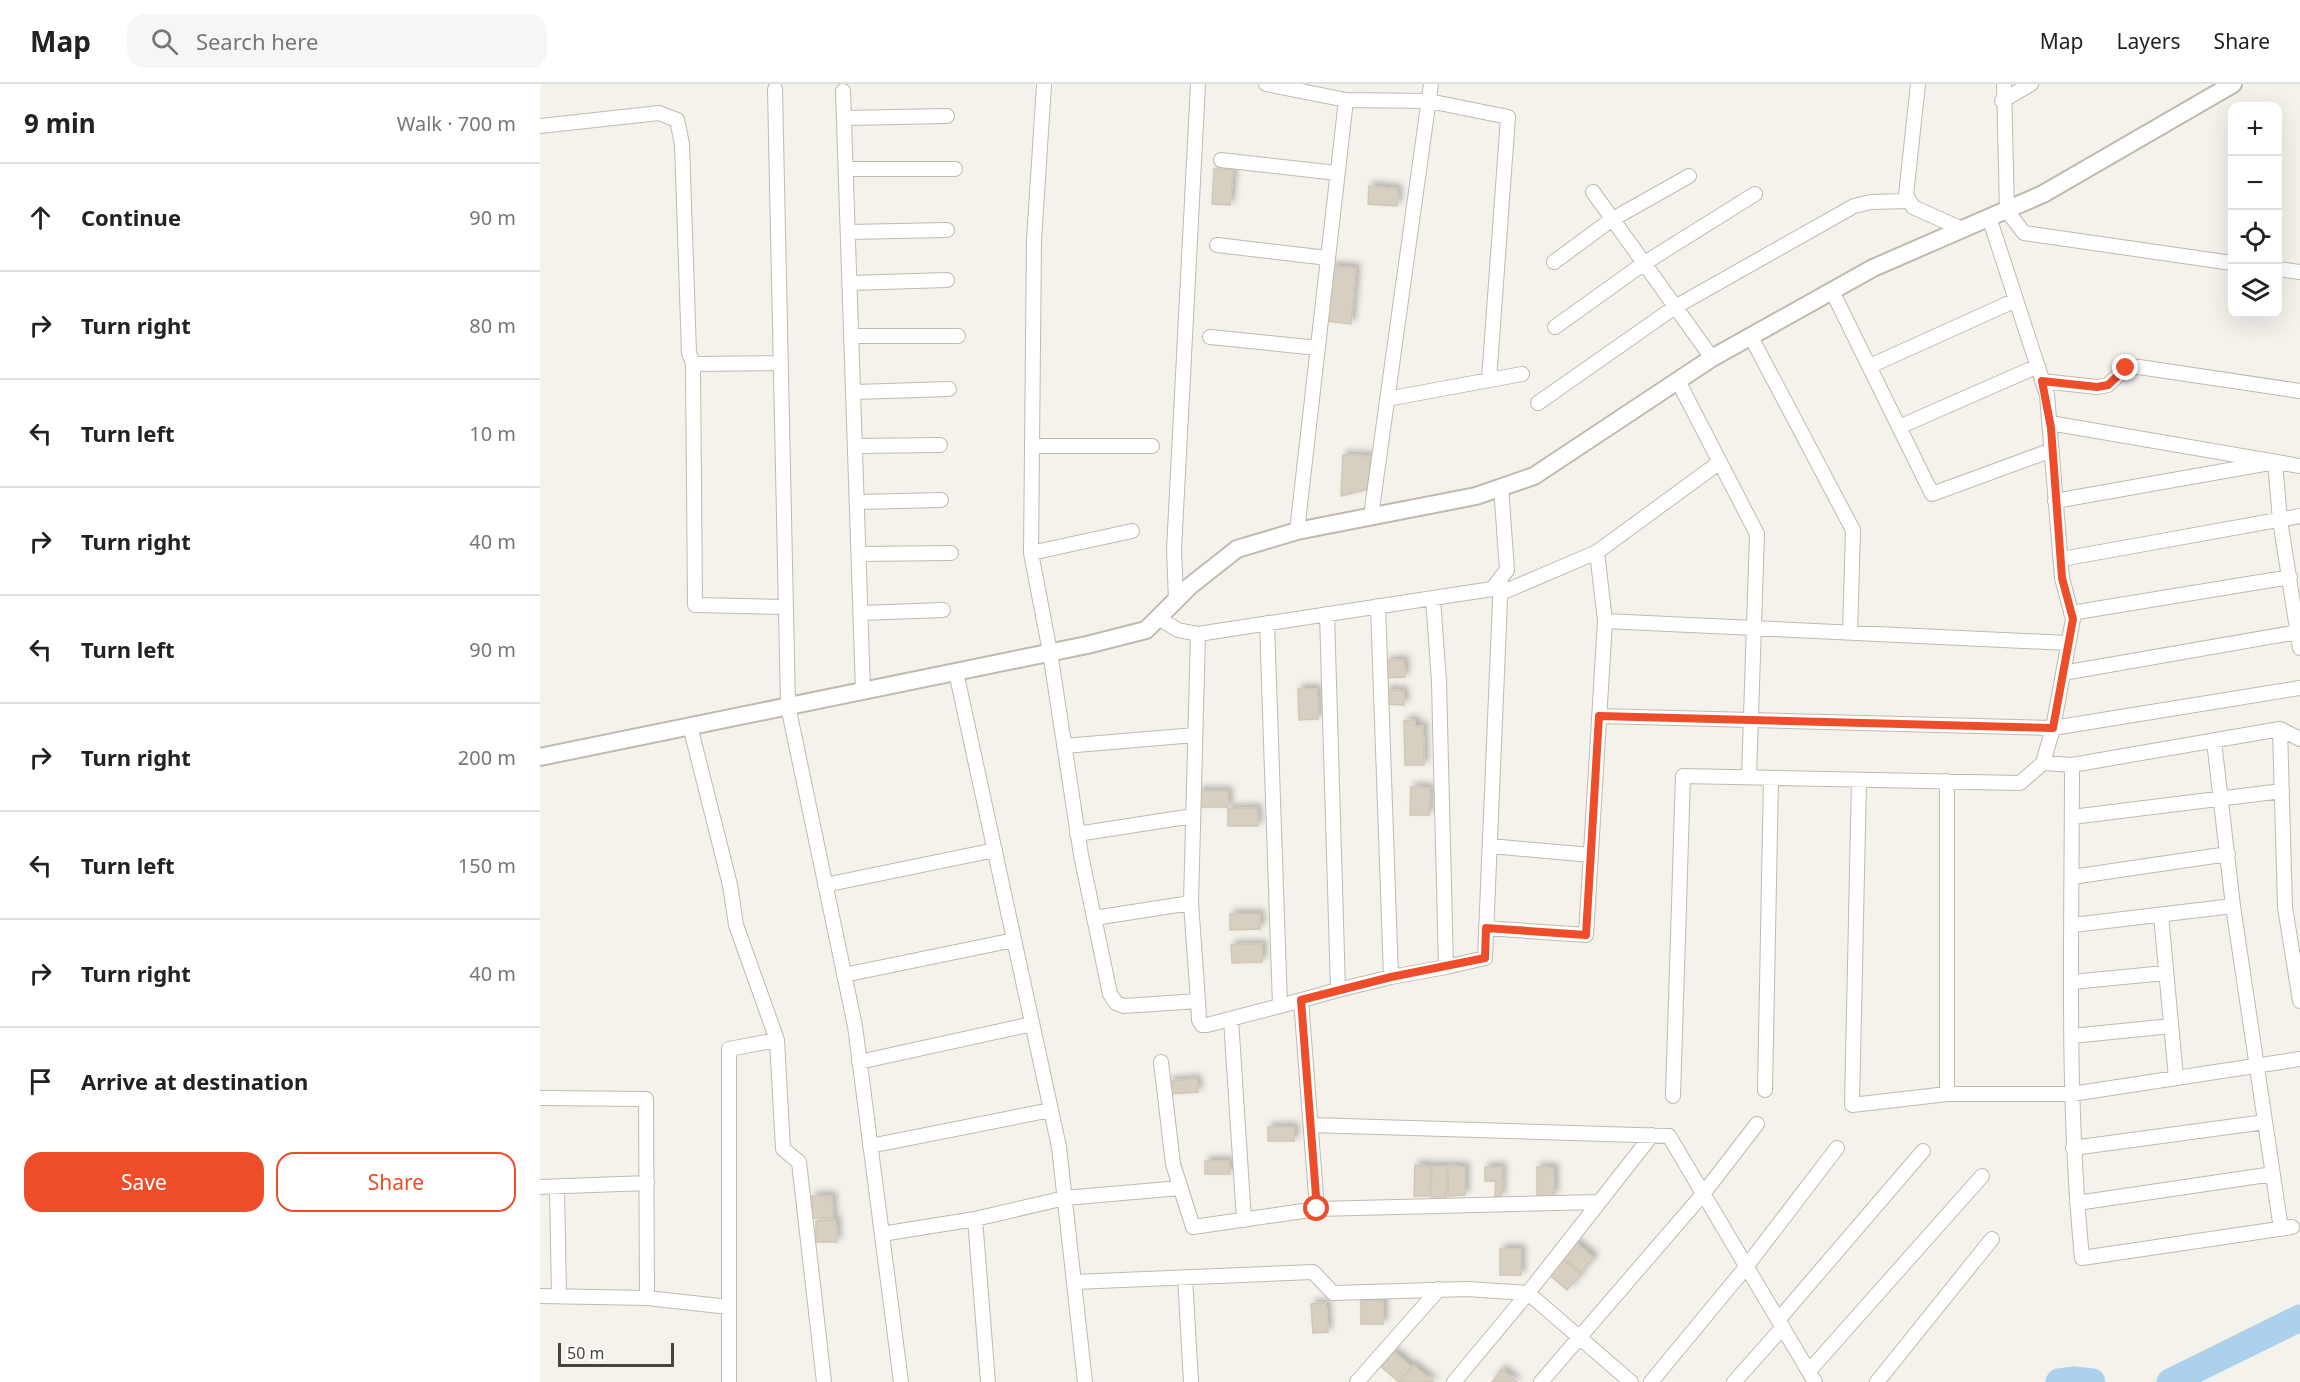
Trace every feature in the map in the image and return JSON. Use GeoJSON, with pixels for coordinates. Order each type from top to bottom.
{"type":"FeatureCollection","features":[{"type":"Feature","properties":{"kind":"street"},"geometry":{"type":"LineString","coordinates":[[1176,600],[1174,550],[1198,84]]}},
{"type":"Feature","properties":{"kind":"street"},"geometry":{"type":"LineString","coordinates":[[1266,84],[1346,100],[1429,100],[1508,117],[1489,380]]}},
{"type":"Feature","properties":{"kind":"street"},"geometry":{"type":"LineString","coordinates":[[1371,516],[1431,84]]}},
{"type":"Feature","properties":{"kind":"street"},"geometry":{"type":"LineString","coordinates":[[1918,84],[1906,195],[1913,207],[1962,229]]}},
{"type":"Feature","properties":{"kind":"street"},"geometry":{"type":"LineString","coordinates":[[2004,84],[2002,100],[2007,211],[2024,233],[2228,262]]}},
{"type":"Feature","properties":{"kind":"street"},"geometry":{"type":"LineString","coordinates":[[2002,100],[2031,84]]}},
{"type":"Feature","properties":{"kind":"street"},"geometry":{"type":"LineString","coordinates":[[540,757],[956,672],[1146,630],[1176,600],[1237,549],[1297,531],[1476,496],[1534,476],[1712,358],[1873,268],[2007,211],[2134,143],[2233,84]]}},
{"type":"Feature","properties":{"kind":"street"},"geometry":{"type":"LineString","coordinates":[[1044,86],[1034,240],[1031,553],[1050,652],[1077,834],[1110,994],[1116,1003],[1124,1006],[1198,1001]]}},
{"type":"Feature","properties":{"kind":"street"},"geometry":{"type":"LineString","coordinates":[[775,88],[788,706],[844,975],[859,1062],[901,1382]]}},
{"type":"Feature","properties":{"kind":"street"},"geometry":{"type":"LineString","coordinates":[[843,91],[855,392],[863,691]]}},
{"type":"Feature","properties":{"kind":"street"},"geometry":{"type":"LineString","coordinates":[[1297,531],[1346,100]]}},
{"type":"Feature","properties":{"kind":"street"},"geometry":{"type":"LineString","coordinates":[[540,126],[658,113],[677,120],[682,144],[689,353],[693,364],[695,604],[786,607]]}},
{"type":"Feature","properties":{"kind":"street"},"geometry":{"type":"LineString","coordinates":[[844,118],[947,116]]}},
{"type":"Feature","properties":{"kind":"street"},"geometry":{"type":"LineString","coordinates":[[1221,160],[1337,173]]}},
{"type":"Feature","properties":{"kind":"street"},"geometry":{"type":"LineString","coordinates":[[846,169],[955,169]]}},
{"type":"Feature","properties":{"kind":"street"},"geometry":{"type":"LineString","coordinates":[[1554,262],[1611,220],[1689,176]]}},
{"type":"Feature","properties":{"kind":"street"},"geometry":{"type":"LineString","coordinates":[[1593,192],[1712,358]]}},
{"type":"Feature","properties":{"kind":"street"},"geometry":{"type":"LineString","coordinates":[[1555,327],[1643,264],[1755,194]]}},
{"type":"Feature","properties":{"kind":"street"},"geometry":{"type":"LineString","coordinates":[[1538,403],[1675,308],[1861,203],[1908,201]]}},
{"type":"Feature","properties":{"kind":"street"},"geometry":{"type":"LineString","coordinates":[[1672,1096],[1683,776],[2020,783],[2043,763],[2053,728],[2073,619],[2062,578],[2050,423],[2042,381],[1989,217]]}},
{"type":"Feature","properties":{"kind":"street"},"geometry":{"type":"LineString","coordinates":[[848,232],[947,230]]}},
{"type":"Feature","properties":{"kind":"street"},"geometry":{"type":"LineString","coordinates":[[1217,245],[1328,258]]}},
{"type":"Feature","properties":{"kind":"street"},"geometry":{"type":"LineString","coordinates":[[2282,270],[2300,272]]}},
{"type":"Feature","properties":{"kind":"street"},"geometry":{"type":"LineString","coordinates":[[850,284],[947,280]]}},
{"type":"Feature","properties":{"kind":"street"},"geometry":{"type":"LineString","coordinates":[[1832,291],[1932,494],[2052,450]]}},
{"type":"Feature","properties":{"kind":"street"},"geometry":{"type":"LineString","coordinates":[[1870,366],[2016,300]]}},
{"type":"Feature","properties":{"kind":"street"},"geometry":{"type":"LineString","coordinates":[[853,336],[958,336]]}},
{"type":"Feature","properties":{"kind":"street"},"geometry":{"type":"LineString","coordinates":[[1210,337],[1318,348]]}},
{"type":"Feature","properties":{"kind":"street"},"geometry":{"type":"LineString","coordinates":[[1750,337],[1852,530],[1850,633]]}},
{"type":"Feature","properties":{"kind":"street"},"geometry":{"type":"LineString","coordinates":[[693,364],[781,363]]}},
{"type":"Feature","properties":{"kind":"street"},"geometry":{"type":"LineString","coordinates":[[1899,427],[2038,366]]}},
{"type":"Feature","properties":{"kind":"street"},"geometry":{"type":"LineString","coordinates":[[2042,381],[2097,387],[2108,385],[2126,368],[2139,368],[2300,392]]}},
{"type":"Feature","properties":{"kind":"street"},"geometry":{"type":"LineString","coordinates":[[1387,399],[1522,374]]}},
{"type":"Feature","properties":{"kind":"street"},"geometry":{"type":"LineString","coordinates":[[1678,381],[1757,534],[1749,777]]}},
{"type":"Feature","properties":{"kind":"street"},"geometry":{"type":"LineString","coordinates":[[855,392],[949,389]]}},
{"type":"Feature","properties":{"kind":"street"},"geometry":{"type":"LineString","coordinates":[[2050,423],[2300,466]]}},
{"type":"Feature","properties":{"kind":"street"},"geometry":{"type":"LineString","coordinates":[[856,446],[940,445]]}},
{"type":"Feature","properties":{"kind":"street"},"geometry":{"type":"LineString","coordinates":[[1032,446],[1152,446]]}},
{"type":"Feature","properties":{"kind":"street"},"geometry":{"type":"LineString","coordinates":[[1501,593],[1597,552],[1720,462]]}},
{"type":"Feature","properties":{"kind":"street"},"geometry":{"type":"LineString","coordinates":[[2055,501],[2275,462]]}},
{"type":"Feature","properties":{"kind":"street"},"geometry":{"type":"LineString","coordinates":[[2275,462],[2280,520],[2300,648]]}},
{"type":"Feature","properties":{"kind":"street"},"geometry":{"type":"LineString","coordinates":[[1158,618],[1178,630],[1198,634],[1492,589],[1507,570],[1501,487]]}},
{"type":"Feature","properties":{"kind":"street"},"geometry":{"type":"LineString","coordinates":[[858,502],[940,500]]}},
{"type":"Feature","properties":{"kind":"street"},"geometry":{"type":"LineString","coordinates":[[2062,559],[2300,516]]}},
{"type":"Feature","properties":{"kind":"street"},"geometry":{"type":"LineString","coordinates":[[1031,553],[1132,531]]}},
{"type":"Feature","properties":{"kind":"street"},"geometry":{"type":"LineString","coordinates":[[1486,928],[1586,935],[1605,621],[1597,552]]}},
{"type":"Feature","properties":{"kind":"street"},"geometry":{"type":"LineString","coordinates":[[859,555],[951,553]]}},
{"type":"Feature","properties":{"kind":"street"},"geometry":{"type":"LineString","coordinates":[[1198,634],[1191,903],[1198,1001],[1202,1024],[1231,1019],[1391,977],[1485,958],[1501,577]]}},
{"type":"Feature","properties":{"kind":"street"},"geometry":{"type":"LineString","coordinates":[[2071,613],[2290,577]]}},
{"type":"Feature","properties":{"kind":"street"},"geometry":{"type":"LineString","coordinates":[[1433,598],[1439,682],[1446,967]]}},
{"type":"Feature","properties":{"kind":"street"},"geometry":{"type":"LineString","coordinates":[[1378,606],[1391,977]]}},
{"type":"Feature","properties":{"kind":"street"},"geometry":{"type":"LineString","coordinates":[[861,614],[943,610]]}},
{"type":"Feature","properties":{"kind":"street"},"geometry":{"type":"LineString","coordinates":[[1327,614],[1338,990]]}},
{"type":"Feature","properties":{"kind":"street"},"geometry":{"type":"LineString","coordinates":[[1605,621],[2068,643]]}},
{"type":"Feature","properties":{"kind":"street"},"geometry":{"type":"LineString","coordinates":[[1267,623],[1280,1006]]}},
{"type":"Feature","properties":{"kind":"street"},"geometry":{"type":"LineString","coordinates":[[2063,673],[2298,632]]}},
{"type":"Feature","properties":{"kind":"street"},"geometry":{"type":"LineString","coordinates":[[956,672],[1059,1147],[1085,1382]]}},
{"type":"Feature","properties":{"kind":"street"},"geometry":{"type":"LineString","coordinates":[[1599,716],[2053,728],[2300,688]]}},
{"type":"Feature","properties":{"kind":"street"},"geometry":{"type":"LineString","coordinates":[[690,726],[730,885],[736,925],[777,1040],[783,1149],[799,1162],[824,1382]]}},
{"type":"Feature","properties":{"kind":"street"},"geometry":{"type":"LineString","coordinates":[[2043,763],[2072,765],[2280,729],[2300,739]]}},
{"type":"Feature","properties":{"kind":"street"},"geometry":{"type":"LineString","coordinates":[[2280,729],[2285,907],[2300,1001]]}},
{"type":"Feature","properties":{"kind":"street"},"geometry":{"type":"LineString","coordinates":[[1064,746],[1195,735]]}},
{"type":"Feature","properties":{"kind":"street"},"geometry":{"type":"LineString","coordinates":[[2072,765],[2073,1148],[2082,1258],[2287,1228],[2273,1174],[2265,1122],[2233,906],[2214,741]]}},
{"type":"Feature","properties":{"kind":"street"},"geometry":{"type":"LineString","coordinates":[[1765,1090],[1771,778]]}},
{"type":"Feature","properties":{"kind":"street"},"geometry":{"type":"LineString","coordinates":[[1858,780],[1852,1105],[1947,1094],[2072,1094],[2300,1059]]}},
{"type":"Feature","properties":{"kind":"street"},"geometry":{"type":"LineString","coordinates":[[1947,781],[1947,1094]]}},
{"type":"Feature","properties":{"kind":"street"},"geometry":{"type":"LineString","coordinates":[[2072,817],[2282,791]]}},
{"type":"Feature","properties":{"kind":"street"},"geometry":{"type":"LineString","coordinates":[[1077,834],[1193,816]]}},
{"type":"Feature","properties":{"kind":"street"},"geometry":{"type":"LineString","coordinates":[[1490,846],[1591,855]]}},
{"type":"Feature","properties":{"kind":"street"},"geometry":{"type":"LineString","coordinates":[[825,885],[995,850]]}},
{"type":"Feature","properties":{"kind":"street"},"geometry":{"type":"LineString","coordinates":[[2072,877],[2228,854]]}},
{"type":"Feature","properties":{"kind":"street"},"geometry":{"type":"LineString","coordinates":[[1094,918],[1191,903]]}},
{"type":"Feature","properties":{"kind":"street"},"geometry":{"type":"LineString","coordinates":[[2073,925],[2233,906]]}},
{"type":"Feature","properties":{"kind":"street"},"geometry":{"type":"LineString","coordinates":[[2285,907],[2300,909]]}},
{"type":"Feature","properties":{"kind":"street"},"geometry":{"type":"LineString","coordinates":[[2161,915],[2176,1078]]}},
{"type":"Feature","properties":{"kind":"street"},"geometry":{"type":"LineString","coordinates":[[844,975],[1014,940]]}},
{"type":"Feature","properties":{"kind":"street"},"geometry":{"type":"LineString","coordinates":[[2072,982],[2165,973]]}},
{"type":"Feature","properties":{"kind":"street"},"geometry":{"type":"LineString","coordinates":[[1301,1000],[1317,1209]]}},
{"type":"Feature","properties":{"kind":"street"},"geometry":{"type":"LineString","coordinates":[[1231,1019],[1244,1220]]}},
{"type":"Feature","properties":{"kind":"street"},"geometry":{"type":"LineString","coordinates":[[859,1062],[1032,1024]]}},
{"type":"Feature","properties":{"kind":"street"},"geometry":{"type":"LineString","coordinates":[[2072,1036],[2171,1026]]}},
{"type":"Feature","properties":{"kind":"street"},"geometry":{"type":"LineString","coordinates":[[729,1382],[729,1048],[777,1040]]}},
{"type":"Feature","properties":{"kind":"street"},"geometry":{"type":"LineString","coordinates":[[1161,1062],[1173,1164],[1193,1227],[1317,1209],[1599,1202]]}},
{"type":"Feature","properties":{"kind":"street"},"geometry":{"type":"LineString","coordinates":[[540,1098],[646,1099],[647,1298]]}},
{"type":"Feature","properties":{"kind":"street"},"geometry":{"type":"LineString","coordinates":[[870,1146],[1051,1110]]}},
{"type":"Feature","properties":{"kind":"street"},"geometry":{"type":"LineString","coordinates":[[2073,1148],[2265,1122]]}},
{"type":"Feature","properties":{"kind":"street"},"geometry":{"type":"LineString","coordinates":[[1541,1382],[1703,1194],[1757,1124]]}},
{"type":"Feature","properties":{"kind":"street"},"geometry":{"type":"LineString","coordinates":[[1311,1125],[1669,1136],[1812,1377],[1982,1176]]}},
{"type":"Feature","properties":{"kind":"street"},"geometry":{"type":"LineString","coordinates":[[1454,1382],[1528,1293],[1652,1135]]}},
{"type":"Feature","properties":{"kind":"street"},"geometry":{"type":"LineString","coordinates":[[1651,1382],[1746,1267],[1837,1148]]}},
{"type":"Feature","properties":{"kind":"street"},"geometry":{"type":"LineString","coordinates":[[1734,1382],[1923,1151]]}},
{"type":"Feature","properties":{"kind":"street"},"geometry":{"type":"LineString","coordinates":[[2077,1203],[2273,1174]]}},
{"type":"Feature","properties":{"kind":"street"},"geometry":{"type":"LineString","coordinates":[[540,1187],[646,1183]]}},
{"type":"Feature","properties":{"kind":"street"},"geometry":{"type":"LineString","coordinates":[[557,1188],[559,1296]]}},
{"type":"Feature","properties":{"kind":"street"},"geometry":{"type":"LineString","coordinates":[[882,1234],[975,1219],[1065,1198],[1180,1188]]}},
{"type":"Feature","properties":{"kind":"street"},"geometry":{"type":"LineString","coordinates":[[975,1219],[988,1382]]}},
{"type":"Feature","properties":{"kind":"street"},"geometry":{"type":"LineString","coordinates":[[1877,1382],[1992,1239]]}},
{"type":"Feature","properties":{"kind":"street"},"geometry":{"type":"LineString","coordinates":[[1074,1282],[1313,1272],[1333,1293],[1439,1289],[1528,1293],[1578,1339],[1631,1382]]}},
{"type":"Feature","properties":{"kind":"street"},"geometry":{"type":"LineString","coordinates":[[1185,1277],[1191,1382]]}},
{"type":"Feature","properties":{"kind":"street"},"geometry":{"type":"LineString","coordinates":[[1357,1382],[1439,1289]]}},
{"type":"Feature","properties":{"kind":"street"},"geometry":{"type":"LineString","coordinates":[[540,1296],[647,1298],[729,1306]]}},
{"type":"Feature","properties":{"kind":"building"},"geometry":{"type":"Polygon","coordinates":[[[1214,169],[1233,170],[1230,205],[1212,204],[1214,169]]]}},
{"type":"Feature","properties":{"kind":"building"},"geometry":{"type":"Polygon","coordinates":[[[1369,186],[1398,189],[1397,206],[1368,204],[1369,186]]]}},
{"type":"Feature","properties":{"kind":"building"},"geometry":{"type":"Polygon","coordinates":[[[1331,266],[1356,268],[1351,324],[1326,321],[1331,266]]]}},
{"type":"Feature","properties":{"kind":"building"},"geometry":{"type":"Polygon","coordinates":[[[1343,455],[1370,456],[1369,489],[1341,496],[1343,455]]]}},
{"type":"Feature","properties":{"kind":"building"},"geometry":{"type":"Polygon","coordinates":[[[1404,660],[1405,677],[1386,678],[1386,661],[1404,660]]]}},
{"type":"Feature","properties":{"kind":"building"},"geometry":{"type":"Polygon","coordinates":[[[1298,689],[1317,689],[1318,719],[1299,720],[1298,689]]]}},
{"type":"Feature","properties":{"kind":"building"},"geometry":{"type":"Polygon","coordinates":[[[1386,690],[1404,691],[1404,705],[1385,704],[1386,690]]]}},
{"type":"Feature","properties":{"kind":"building"},"geometry":{"type":"Polygon","coordinates":[[[1415,720],[1415,726],[1423,726],[1424,765],[1405,765],[1404,721],[1415,720]]]}},
{"type":"Feature","properties":{"kind":"building"},"geometry":{"type":"Polygon","coordinates":[[[1411,787],[1430,788],[1429,815],[1410,815],[1411,787]]]}},
{"type":"Feature","properties":{"kind":"building"},"geometry":{"type":"Polygon","coordinates":[[[1198,791],[1228,791],[1228,807],[1198,807],[1198,791]]]}},
{"type":"Feature","properties":{"kind":"building"},"geometry":{"type":"Polygon","coordinates":[[[1257,808],[1258,826],[1228,826],[1228,809],[1257,808]]]}},
{"type":"Feature","properties":{"kind":"building"},"geometry":{"type":"Polygon","coordinates":[[[1230,914],[1260,914],[1260,929],[1230,930],[1230,914]]]}},
{"type":"Feature","properties":{"kind":"building"},"geometry":{"type":"Polygon","coordinates":[[[1262,944],[1262,962],[1232,963],[1231,945],[1262,944]]]}},
{"type":"Feature","properties":{"kind":"building"},"geometry":{"type":"Polygon","coordinates":[[[1197,1079],[1198,1092],[1170,1094],[1169,1081],[1197,1079]]]}},
{"type":"Feature","properties":{"kind":"building"},"geometry":{"type":"Polygon","coordinates":[[[1268,1127],[1294,1127],[1294,1141],[1268,1141],[1268,1127]]]}},
{"type":"Feature","properties":{"kind":"building"},"geometry":{"type":"Polygon","coordinates":[[[1205,1161],[1229,1161],[1230,1174],[1205,1174],[1205,1161]]]}},
{"type":"Feature","properties":{"kind":"building"},"geometry":{"type":"Polygon","coordinates":[[[1415,1165],[1430,1166],[1429,1196],[1414,1196],[1415,1165]]]}},
{"type":"Feature","properties":{"kind":"building"},"geometry":{"type":"Polygon","coordinates":[[[1432,1166],[1447,1166],[1446,1197],[1431,1197],[1432,1166]]]}},
{"type":"Feature","properties":{"kind":"building"},"geometry":{"type":"Polygon","coordinates":[[[1449,1166],[1465,1167],[1465,1195],[1448,1196],[1449,1166]]]}},
{"type":"Feature","properties":{"kind":"building"},"geometry":{"type":"Polygon","coordinates":[[[1485,1167],[1502,1167],[1501,1197],[1495,1197],[1496,1181],[1485,1181],[1485,1167]]]}},
{"type":"Feature","properties":{"kind":"building"},"geometry":{"type":"Polygon","coordinates":[[[1537,1167],[1554,1168],[1554,1196],[1537,1195],[1537,1167]]]}},
{"type":"Feature","properties":{"kind":"building"},"geometry":{"type":"Polygon","coordinates":[[[812,1196],[832,1196],[833,1218],[812,1218],[812,1196]]]}},
{"type":"Feature","properties":{"kind":"building"},"geometry":{"type":"Polygon","coordinates":[[[836,1220],[837,1242],[816,1242],[816,1221],[836,1220]]]}},
{"type":"Feature","properties":{"kind":"building"},"geometry":{"type":"Polygon","coordinates":[[[1575,1242],[1594,1258],[1581,1272],[1562,1257],[1575,1242]]]}},
{"type":"Feature","properties":{"kind":"building"},"geometry":{"type":"Polygon","coordinates":[[[1500,1249],[1521,1249],[1521,1275],[1500,1275],[1500,1249]]]}},
{"type":"Feature","properties":{"kind":"building"},"geometry":{"type":"Polygon","coordinates":[[[1560,1257],[1581,1274],[1567,1290],[1547,1273],[1560,1257]]]}},
{"type":"Feature","properties":{"kind":"building"},"geometry":{"type":"Polygon","coordinates":[[[1361,1300],[1383,1301],[1383,1324],[1361,1324],[1361,1300]]]}},
{"type":"Feature","properties":{"kind":"building"},"geometry":{"type":"Polygon","coordinates":[[[1326,1303],[1328,1332],[1313,1333],[1311,1304],[1326,1303]]]}},
{"type":"Feature","properties":{"kind":"building"},"geometry":{"type":"Polygon","coordinates":[[[1393,1351],[1412,1367],[1399,1382],[1380,1366],[1393,1351]]]}},
{"type":"Feature","properties":{"kind":"building"},"geometry":{"type":"Polygon","coordinates":[[[1413,1365],[1434,1382],[1399,1382],[1413,1365]]]}},
{"type":"Feature","properties":{"kind":"building"},"geometry":{"type":"Polygon","coordinates":[[[1502,1369],[1517,1382],[1492,1382],[1502,1369]]]}},
{"type":"Feature","properties":{"kind":"waterway"},"geometry":{"type":"LineString","coordinates":[[2170,1382],[2300,1318]]}},
{"type":"Feature","properties":{"kind":"waterway"},"geometry":{"type":"LineString","coordinates":[[2059,1382],[2074,1380],[2092,1382]]}},
{"type":"Feature","properties":{"kind":"route"},"geometry":{"type":"LineString","coordinates":[[1317,1209],[1301,1000],[1391,977],[1485,958],[1486,928],[1586,935],[1599,716],[2053,728],[2073,619],[2062,578],[2051,428],[2047,395],[2042,381],[2097,387],[2108,385],[2118,373],[2126,368]]}}]}
